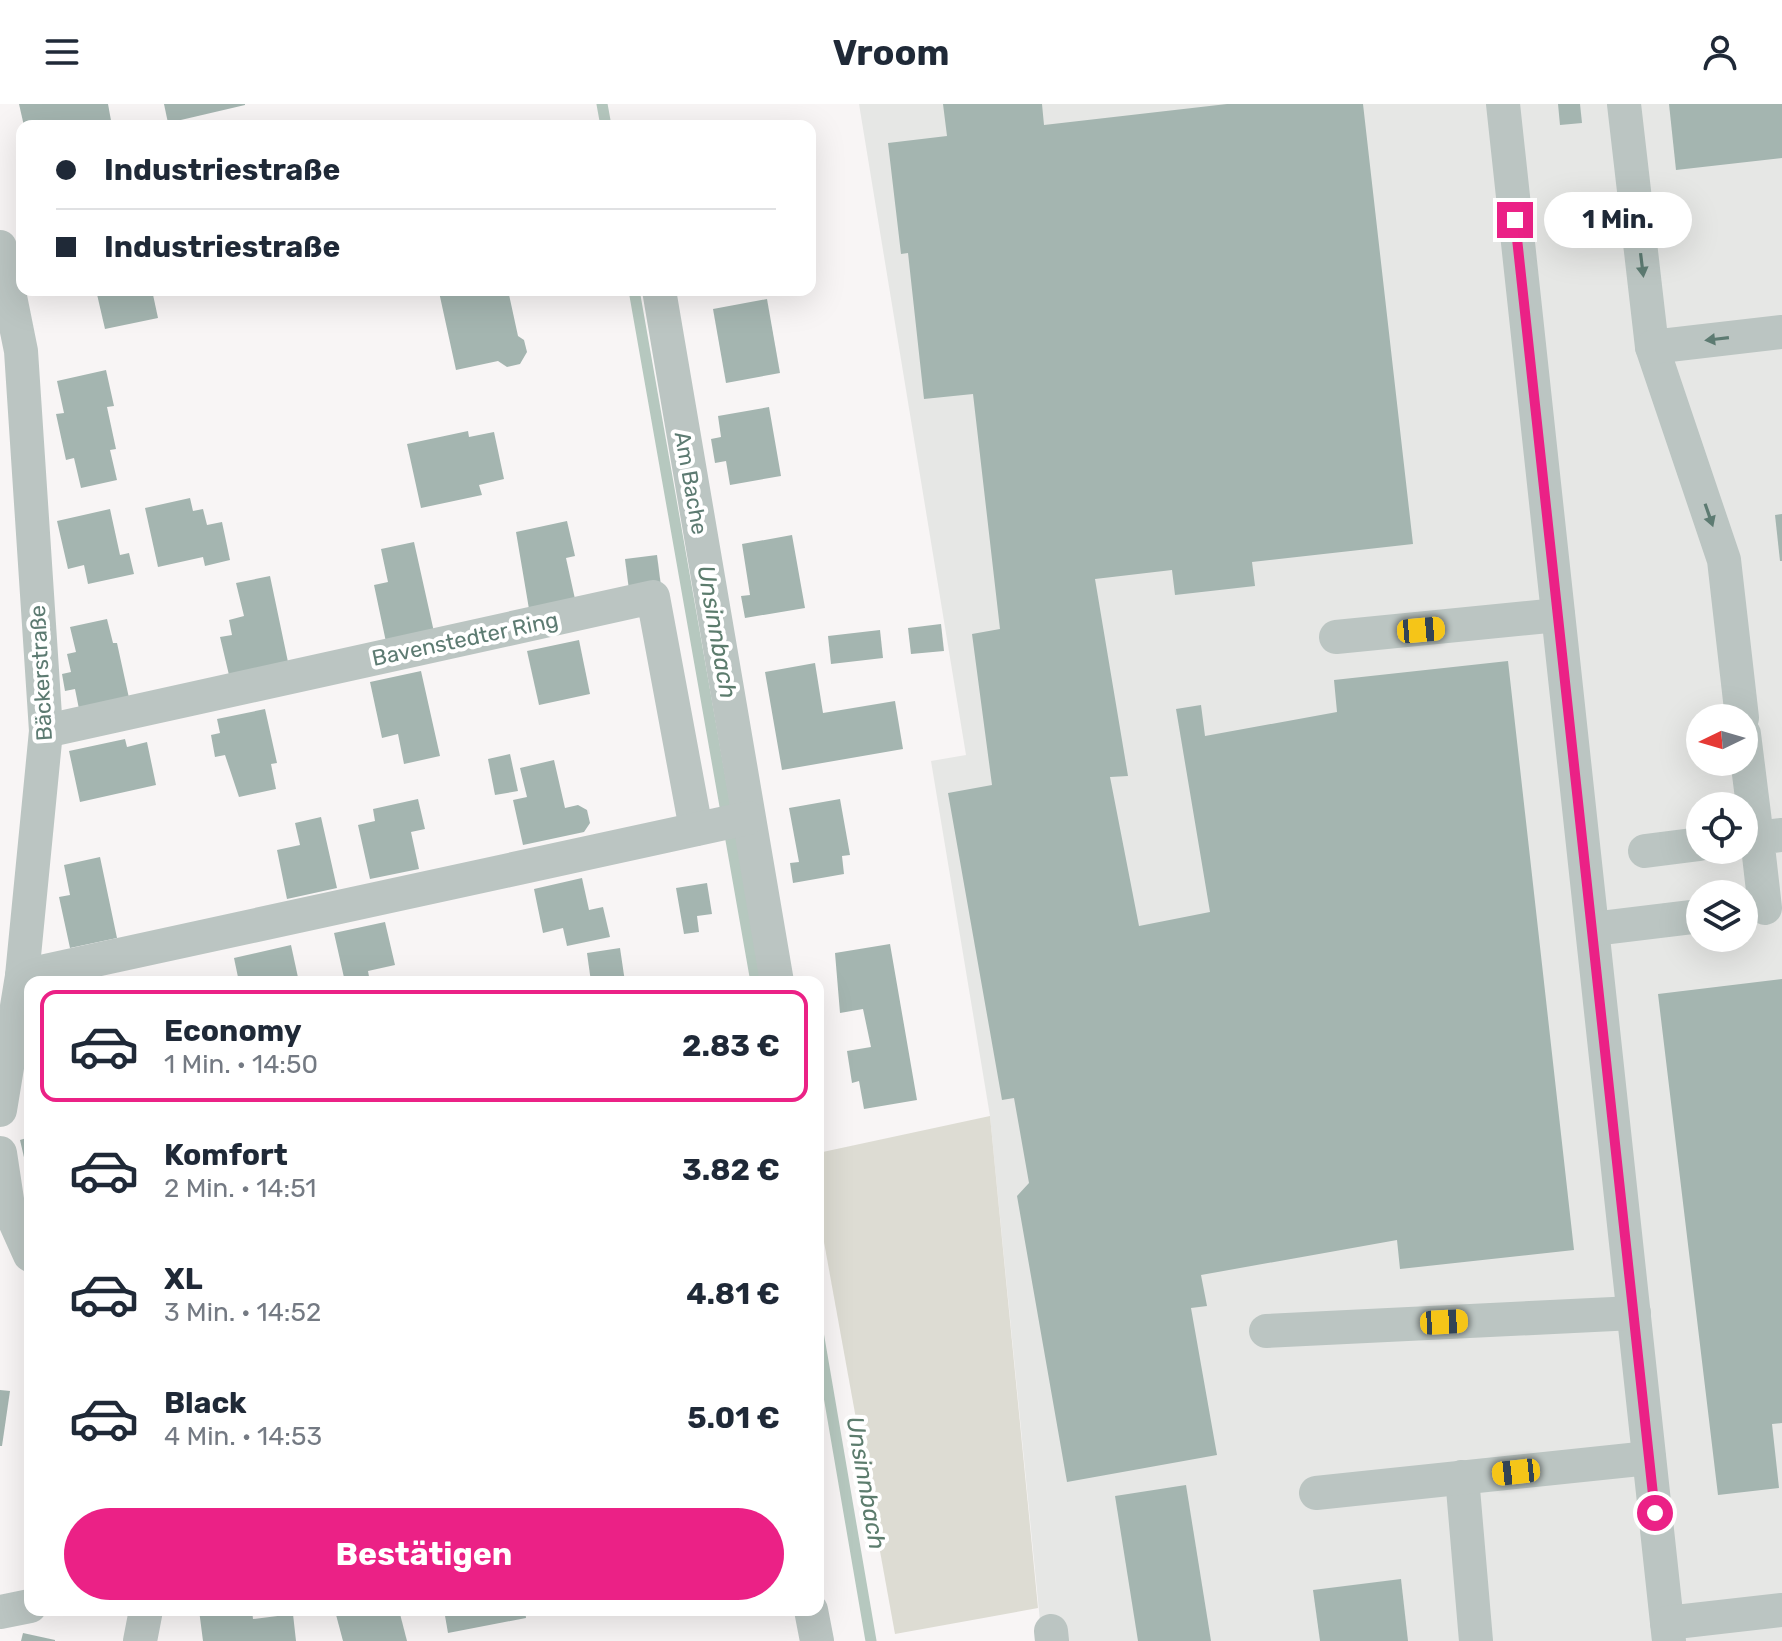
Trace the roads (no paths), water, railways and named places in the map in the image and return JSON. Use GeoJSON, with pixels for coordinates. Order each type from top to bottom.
{"type":"FeatureCollection","features":[{"type":"Feature","properties":{"kind":"street"},"geometry":{"type":"LineString","coordinates":[[1503,104],[1668,1632],[1782,1610]]}},
{"type":"Feature","properties":{"kind":"street"},"geometry":{"type":"LineString","coordinates":[[1624,104],[1652,347],[1724,560],[1740,704]]}},
{"type":"Feature","properties":{"kind":"street","name":"Bäckerstraße"},"geometry":{"type":"LineString","coordinates":[[0,247],[46,731],[22,976],[0,1110]]}},
{"type":"Feature","properties":{"kind":"street","name":"Am Bache"},"geometry":{"type":"LineString","coordinates":[[660,296],[724,822],[775,976]]}},
{"type":"Feature","properties":{"kind":"street"},"geometry":{"type":"LineString","coordinates":[[1652,347],[1782,332]]}},
{"type":"Feature","properties":{"kind":"street","name":"Bavenstedter Ring"},"geometry":{"type":"LineString","coordinates":[[46,731],[653,597],[724,822]]}},
{"type":"Feature","properties":{"kind":"street"},"geometry":{"type":"LineString","coordinates":[[1336,637],[1558,615]]}},
{"type":"Feature","properties":{"kind":"street"},"geometry":{"type":"LineString","coordinates":[[1751,776],[1761,837],[1764,909]]}},
{"type":"Feature","properties":{"kind":"street"},"geometry":{"type":"LineString","coordinates":[[22,976],[724,822]]}},
{"type":"Feature","properties":{"kind":"street"},"geometry":{"type":"LineString","coordinates":[[1645,851],[1686,846]]}},
{"type":"Feature","properties":{"kind":"street"},"geometry":{"type":"LineString","coordinates":[[1593,929],[1686,918]]}},
{"type":"Feature","properties":{"kind":"street"},"geometry":{"type":"LineString","coordinates":[[0,1153],[8,1206],[24,1242]]}},
{"type":"Feature","properties":{"kind":"street"},"geometry":{"type":"LineString","coordinates":[[1266,1331],[1634,1313]]}},
{"type":"Feature","properties":{"kind":"street"},"geometry":{"type":"LineString","coordinates":[[1316,1493],[1649,1458]]}},
{"type":"Feature","properties":{"kind":"street"},"geometry":{"type":"LineString","coordinates":[[1462,1477],[1476,1641]]}},
{"type":"Feature","properties":{"kind":"street"},"geometry":{"type":"LineString","coordinates":[[0,1612],[24,1607]]}},
{"type":"Feature","properties":{"kind":"street"},"geometry":{"type":"LineString","coordinates":[[140,1641],[145,1616]]}},
{"type":"Feature","properties":{"kind":"street"},"geometry":{"type":"LineString","coordinates":[[812,1616],[817,1641]]}},
{"type":"Feature","properties":{"kind":"waterway","name":"Unsinnbach"},"geometry":{"type":"LineString","coordinates":[[602,104],[605,120]]}},
{"type":"Feature","properties":{"kind":"waterway","name":"Unsinnbach"},"geometry":{"type":"LineString","coordinates":[[635,296],[755,976]]}},
{"type":"Feature","properties":{"kind":"waterway","name":"Unsinnbach"},"geometry":{"type":"LineString","coordinates":[[824,1367],[871,1641]]}}]}
